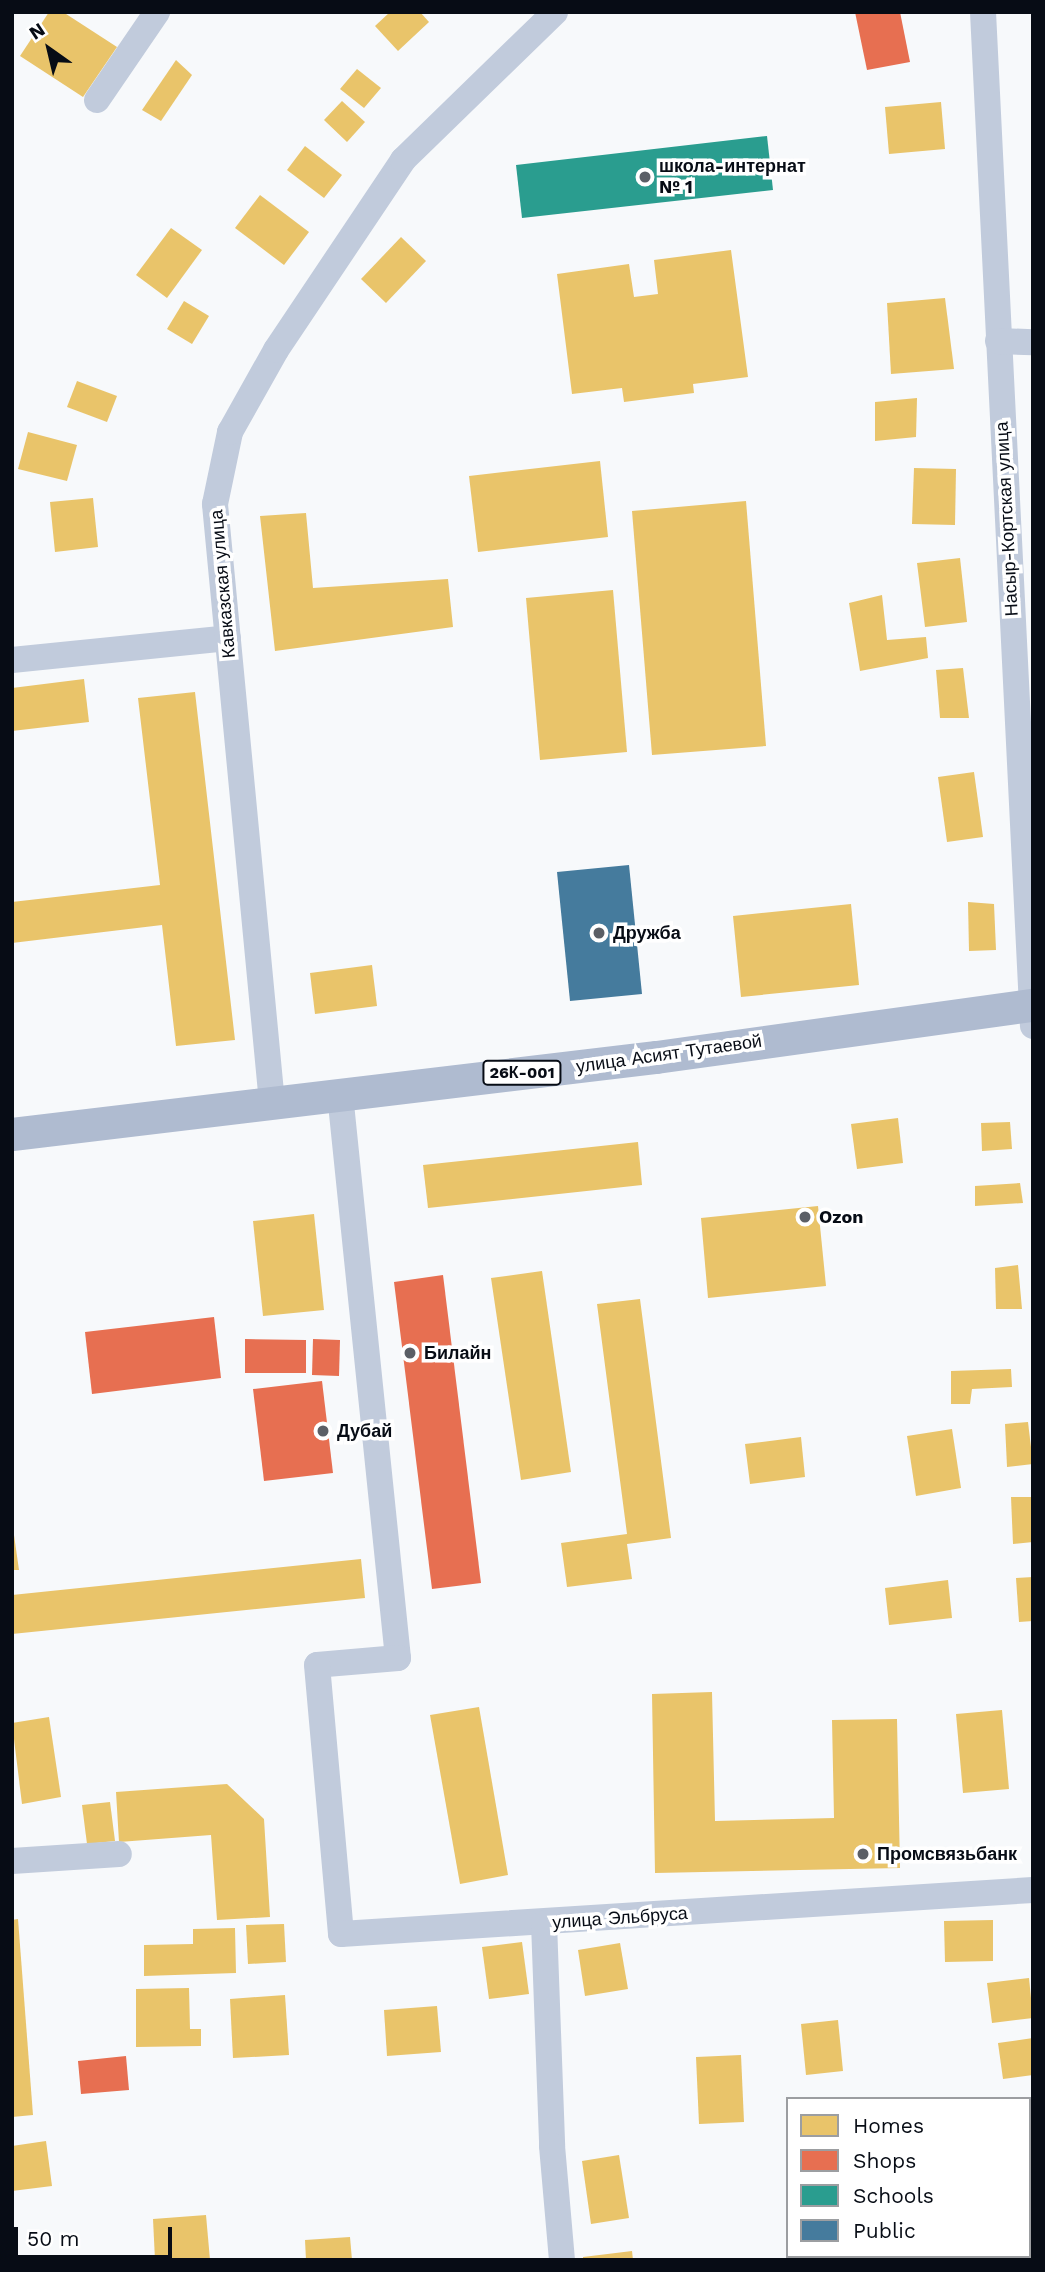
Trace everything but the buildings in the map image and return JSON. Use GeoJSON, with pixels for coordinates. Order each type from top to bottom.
{"type":"FeatureCollection","features":[{"type":"Feature","properties":{"kind":"main road","name":"улица Асият Тутаевой"},"geometry":{"type":"LineString","coordinates":[[12,1134],[1032,1012]]}},
{"type":"Feature","properties":{"kind":"street"},"geometry":{"type":"LineString","coordinates":[[97,100],[157,12]]}},
{"type":"Feature","properties":{"kind":"street","name":"Кавказская улица"},"geometry":{"type":"LineString","coordinates":[[272,1102],[215,504],[230,432],[276,350],[403,160],[555,12]]}},
{"type":"Feature","properties":{"kind":"street","name":"Насыр-Кортская улица"},"geometry":{"type":"LineString","coordinates":[[983,12],[1032,1012]]}},
{"type":"Feature","properties":{"kind":"street"},"geometry":{"type":"LineString","coordinates":[[998,341],[1033,342]]}},
{"type":"Feature","properties":{"kind":"street"},"geometry":{"type":"LineString","coordinates":[[12,660],[228,638]]}},
{"type":"Feature","properties":{"kind":"street"},"geometry":{"type":"LineString","coordinates":[[340,1094],[398,1658],[317,1664],[341,1934],[544,1923]]}},
{"type":"Feature","properties":{"kind":"street"},"geometry":{"type":"LineString","coordinates":[[12,1861],[119,1854]]}},
{"type":"Feature","properties":{"kind":"street","name":"улица Эльбруса"},"geometry":{"type":"LineString","coordinates":[[562,2260],[544,1923],[1033,1890]]}},
{"type":"Feature","properties":{"kind":"place","name":"школа-интернат № 1"},"geometry":{"type":"Point","coordinates":[645,177]}},
{"type":"Feature","properties":{"kind":"place","name":"Дружба"},"geometry":{"type":"Point","coordinates":[599,933]}},
{"type":"Feature","properties":{"kind":"place","name":"Ozon"},"geometry":{"type":"Point","coordinates":[805,1217]}},
{"type":"Feature","properties":{"kind":"place","name":"Билайн"},"geometry":{"type":"Point","coordinates":[410,1353]}},
{"type":"Feature","properties":{"kind":"place","name":"Дубай"},"geometry":{"type":"Point","coordinates":[323,1431]}},
{"type":"Feature","properties":{"kind":"place","name":"Промсвязьбанк"},"geometry":{"type":"Point","coordinates":[863,1854]}}]}
